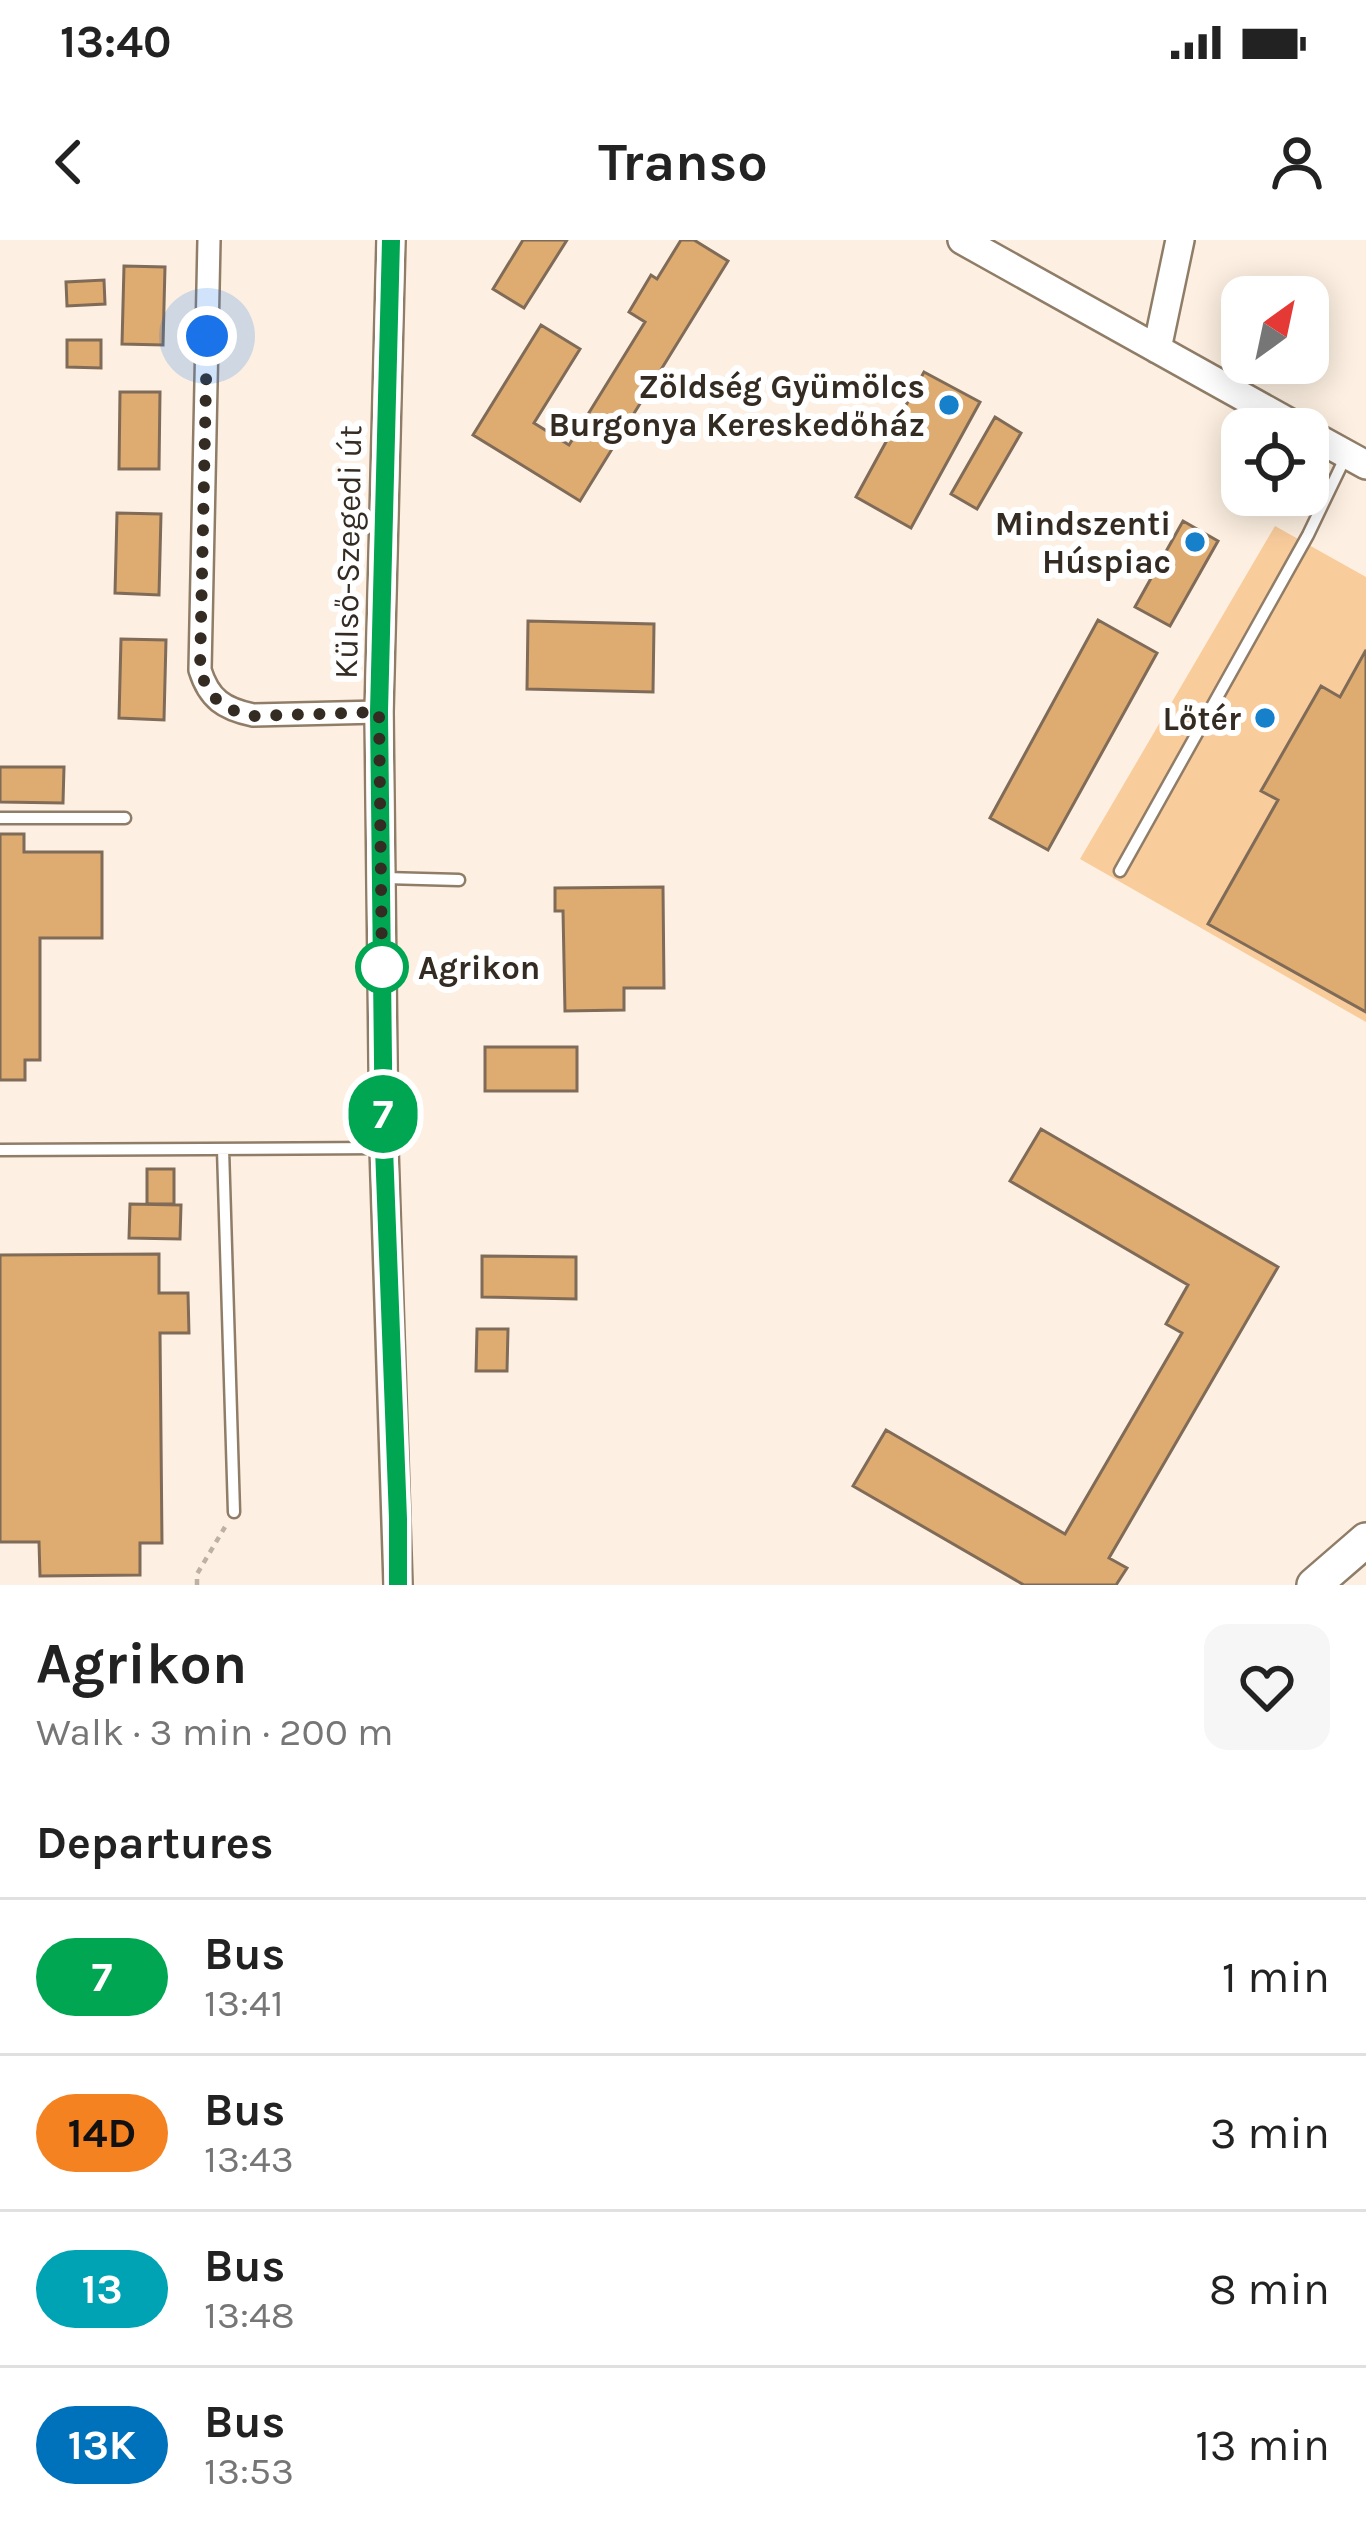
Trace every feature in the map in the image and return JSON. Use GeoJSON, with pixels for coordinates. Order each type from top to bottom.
{"type":"FeatureCollection","features":[{"type":"Feature","properties":{"kind":"main road"},"geometry":{"type":"LineString","coordinates":[[1314,1585],[1366,1540]]}},
{"type":"Feature","properties":{"kind":"street"},"geometry":{"type":"LineString","coordinates":[[209,240],[200,670],[205,686],[219,704],[253,716],[379,712]]}},
{"type":"Feature","properties":{"kind":"street","name":"Külső-Szegedi út"},"geometry":{"type":"LineString","coordinates":[[391,240],[379,712],[384,1148],[398,1585]]}},
{"type":"Feature","properties":{"kind":"street"},"geometry":{"type":"LineString","coordinates":[[962,240],[1263,408]]}},
{"type":"Feature","properties":{"kind":"street"},"geometry":{"type":"LineString","coordinates":[[1157,349],[1180,240]]}},
{"type":"Feature","properties":{"kind":"street"},"geometry":{"type":"LineString","coordinates":[[1329,444],[1361,462]]}},
{"type":"Feature","properties":{"kind":"lane"},"geometry":{"type":"LineString","coordinates":[[1120,871],[1308,535],[1361,462]]}},
{"type":"Feature","properties":{"kind":"lane"},"geometry":{"type":"LineString","coordinates":[[0,818],[125,818]]}},
{"type":"Feature","properties":{"kind":"lane"},"geometry":{"type":"LineString","coordinates":[[382,878],[459,880]]}},
{"type":"Feature","properties":{"kind":"lane"},"geometry":{"type":"LineString","coordinates":[[0,1150],[384,1148]]}},
{"type":"Feature","properties":{"kind":"lane"},"geometry":{"type":"LineString","coordinates":[[223,1149],[234,1512]]}},
{"type":"Feature","properties":{"kind":"path"},"geometry":{"type":"LineString","coordinates":[[196,1585],[197,1574],[234,1512]]}},
{"type":"Feature","properties":{"kind":"shaded area","name":"Lőtér"},"geometry":{"type":"Polygon","coordinates":[[[1275,526],[1366,577],[1366,1022],[1080,859],[1275,526]]]}},
{"type":"Feature","properties":{"kind":"building"},"geometry":{"type":"Polygon","coordinates":[[[523,240],[567,240],[524,308],[493,289],[523,240]]]}},
{"type":"Feature","properties":{"kind":"building"},"geometry":{"type":"Polygon","coordinates":[[[681,240],[694,240],[728,261],[580,501],[473,435],[541,325],[580,349],[534,423],[569,445],[645,322],[629,312],[651,275],[657,279],[681,240]]]}},
{"type":"Feature","properties":{"kind":"building"},"geometry":{"type":"Polygon","coordinates":[[[124,266],[165,267],[163,345],[122,344],[124,266]]]}},
{"type":"Feature","properties":{"kind":"building"},"geometry":{"type":"Polygon","coordinates":[[[104,280],[105,304],[67,306],[66,282],[104,280]]]}},
{"type":"Feature","properties":{"kind":"building"},"geometry":{"type":"Polygon","coordinates":[[[67,340],[101,340],[101,368],[67,367],[67,340]]]}},
{"type":"Feature","properties":{"kind":"building"},"geometry":{"type":"Polygon","coordinates":[[[924,372],[980,402],[911,528],[856,497],[924,372]]]}},
{"type":"Feature","properties":{"kind":"building"},"geometry":{"type":"Polygon","coordinates":[[[120,392],[160,392],[159,469],[119,469],[120,392]]]}},
{"type":"Feature","properties":{"kind":"building"},"geometry":{"type":"Polygon","coordinates":[[[995,417],[1021,433],[977,509],[951,494],[995,417]]]}},
{"type":"Feature","properties":{"kind":"building"},"geometry":{"type":"Polygon","coordinates":[[[117,513],[161,514],[159,595],[115,593],[117,513]]]}},
{"type":"Feature","properties":{"kind":"building"},"geometry":{"type":"Polygon","coordinates":[[[1183,521],[1218,541],[1170,626],[1135,607],[1183,521]]]}},
{"type":"Feature","properties":{"kind":"building"},"geometry":{"type":"Polygon","coordinates":[[[1098,620],[1157,653],[1048,850],[990,818],[1098,620]]]}},
{"type":"Feature","properties":{"kind":"building"},"geometry":{"type":"Polygon","coordinates":[[[528,621],[654,624],[653,692],[527,689],[528,621]]]}},
{"type":"Feature","properties":{"kind":"building"},"geometry":{"type":"Polygon","coordinates":[[[121,639],[166,640],[164,720],[119,718],[121,639]]]}},
{"type":"Feature","properties":{"kind":"building"},"geometry":{"type":"Polygon","coordinates":[[[1366,650],[1366,1012],[1208,924],[1278,800],[1261,791],[1321,686],[1340,697],[1366,650]]]}},
{"type":"Feature","properties":{"kind":"building"},"geometry":{"type":"Polygon","coordinates":[[[0,767],[64,767],[63,803],[0,802],[0,767]]]}},
{"type":"Feature","properties":{"kind":"building"},"geometry":{"type":"Polygon","coordinates":[[[0,834],[24,834],[24,852],[102,852],[102,938],[40,938],[40,1060],[25,1060],[25,1080],[0,1080],[0,834]]]}},
{"type":"Feature","properties":{"kind":"building"},"geometry":{"type":"Polygon","coordinates":[[[663,887],[664,988],[624,988],[624,1010],[565,1011],[563,911],[555,911],[555,888],[663,887]]]}},
{"type":"Feature","properties":{"kind":"building"},"geometry":{"type":"Polygon","coordinates":[[[485,1047],[577,1047],[577,1091],[485,1091],[485,1047]]]}},
{"type":"Feature","properties":{"kind":"building"},"geometry":{"type":"Polygon","coordinates":[[[1041,1129],[1278,1267],[1109,1558],[1127,1568],[1116,1585],[1024,1585],[853,1486],[886,1430],[1065,1534],[1182,1333],[1166,1324],[1188,1285],[1010,1181],[1041,1129]]]}},
{"type":"Feature","properties":{"kind":"building"},"geometry":{"type":"Polygon","coordinates":[[[147,1169],[174,1169],[174,1204],[147,1204],[147,1169]]]}},
{"type":"Feature","properties":{"kind":"building"},"geometry":{"type":"Polygon","coordinates":[[[130,1204],[181,1205],[180,1239],[129,1238],[130,1204]]]}},
{"type":"Feature","properties":{"kind":"building"},"geometry":{"type":"Polygon","coordinates":[[[159,1254],[159,1293],[188,1293],[189,1333],[160,1333],[162,1543],[140,1543],[140,1575],[40,1576],[39,1542],[0,1542],[0,1255],[159,1254]]]}},
{"type":"Feature","properties":{"kind":"building"},"geometry":{"type":"Polygon","coordinates":[[[482,1256],[576,1257],[576,1299],[482,1297],[482,1256]]]}},
{"type":"Feature","properties":{"kind":"building"},"geometry":{"type":"Polygon","coordinates":[[[477,1329],[508,1329],[507,1371],[476,1371],[477,1329]]]}},
{"type":"Feature","properties":{"kind":"bus line","name":"7"},"geometry":{"type":"LineString","coordinates":[[391,240],[379,712],[384,1148],[398,1585]]}},
{"type":"Feature","properties":{"kind":"place","name":"Zöldség Gyümölcs Burgonya Kereskedőház"},"geometry":{"type":"Point","coordinates":[949,405]}},
{"type":"Feature","properties":{"kind":"place","name":"Mindszenti Húspiac"},"geometry":{"type":"Point","coordinates":[1195,542]}},
{"type":"Feature","properties":{"kind":"place","name":"Lőtér"},"geometry":{"type":"Point","coordinates":[1265,718]}},
{"type":"Feature","properties":{"kind":"place","name":"Agrikon"},"geometry":{"type":"Point","coordinates":[382,967]}},
{"type":"Feature","properties":{"kind":"route"},"geometry":{"type":"LineString","coordinates":[[207,336],[200,670],[219,704],[253,716],[379,712],[382,967]]}}]}
